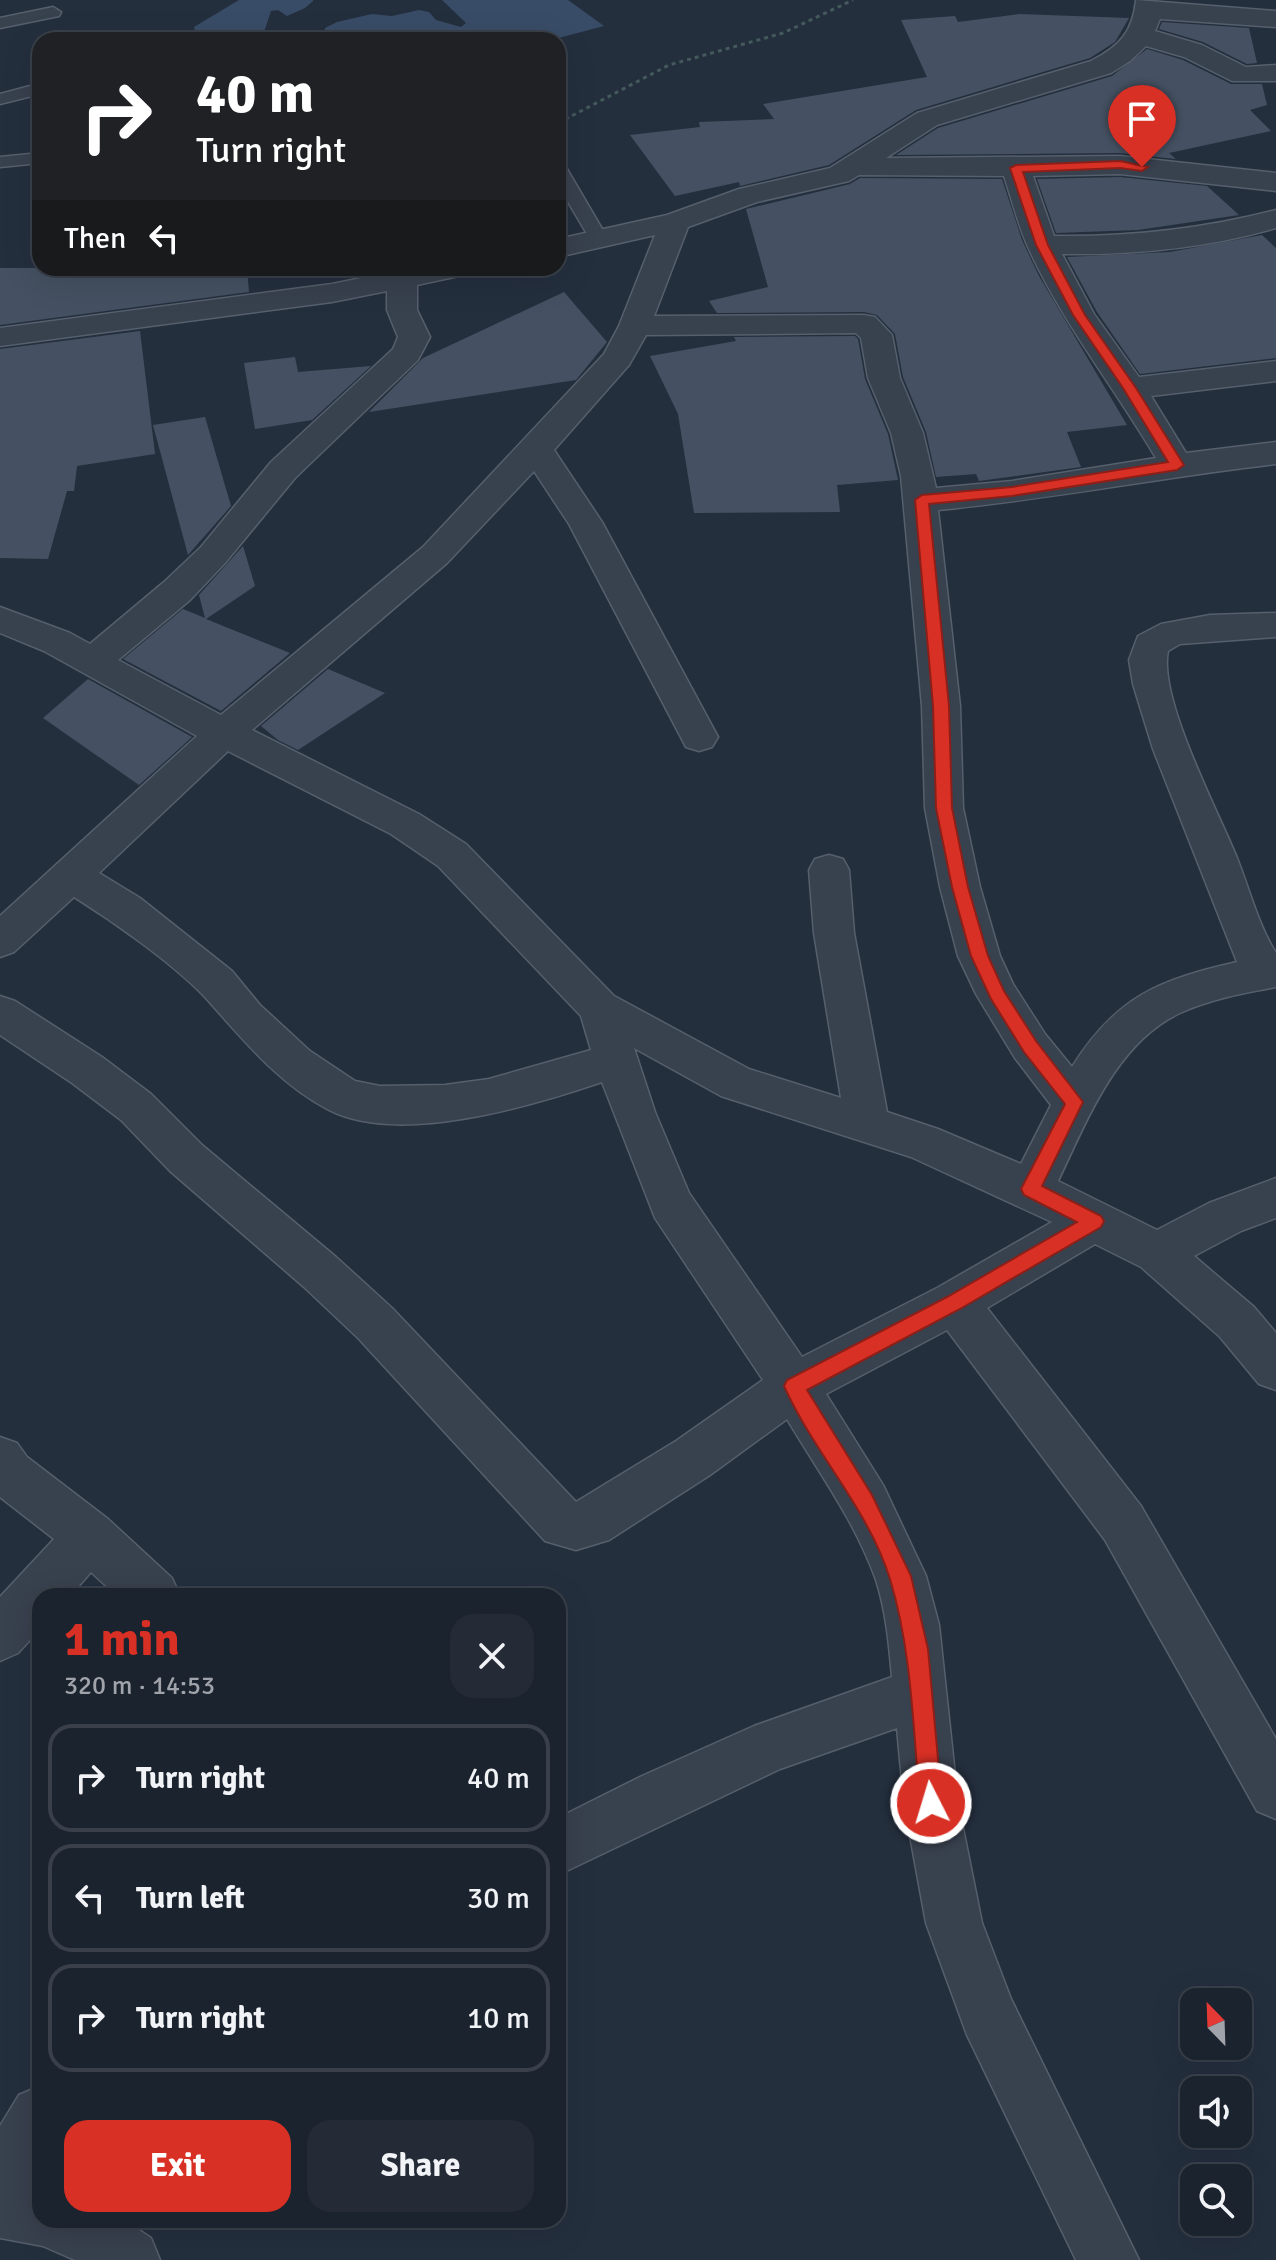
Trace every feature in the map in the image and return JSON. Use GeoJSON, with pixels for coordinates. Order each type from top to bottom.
{"type":"FeatureCollection","features":[{"type":"Feature","properties":{"kind":"street"},"geometry":{"type":"LineString","coordinates":[[1146,15],[1276,19]]}},
{"type":"Feature","properties":{"kind":"street"},"geometry":{"type":"LineString","coordinates":[[1146,15],[1193,51],[1242,75],[1276,73]]}},
{"type":"Feature","properties":{"kind":"street"},"geometry":{"type":"LineString","coordinates":[[566,246],[675,222],[749,195],[839,175],[927,119],[1101,67],[1124,54],[1146,15]]}},
{"type":"Feature","properties":{"kind":"street"},"geometry":{"type":"LineString","coordinates":[[857,166],[1016,168],[1120,165],[1276,182]]}},
{"type":"Feature","properties":{"kind":"street"},"geometry":{"type":"LineString","coordinates":[[1016,168],[1042,245],[1079,315],[1130,388],[1177,465]]}},
{"type":"Feature","properties":{"kind":"street"},"geometry":{"type":"LineString","coordinates":[[1237,176],[1276,171]]}},
{"type":"Feature","properties":{"kind":"street"},"geometry":{"type":"LineString","coordinates":[[1042,245],[1154,244],[1226,234],[1276,219]]}},
{"type":"Feature","properties":{"kind":"street"},"geometry":{"type":"LineString","coordinates":[[0,941],[224,733],[435,555],[536,449],[618,358],[635,326],[675,222]]}},
{"type":"Feature","properties":{"kind":"street"},"geometry":{"type":"LineString","coordinates":[[0,337],[194,313],[417,276]]}},
{"type":"Feature","properties":{"kind":"street"},"geometry":{"type":"LineString","coordinates":[[93,661],[177,591],[213,555],[283,470],[407,353],[414,334],[402,310],[402,279]]}},
{"type":"Feature","properties":{"kind":"street"},"geometry":{"type":"LineString","coordinates":[[635,326],[868,325],[876,335],[884,378],[913,452],[922,500],[941,706],[944,808],[960,887],[979,956],[997,994],[1030,1046],[1074,1102]]}},
{"type":"Feature","properties":{"kind":"street"},"geometry":{"type":"LineString","coordinates":[[1130,388],[1276,371]]}},
{"type":"Feature","properties":{"kind":"street"},"geometry":{"type":"LineString","coordinates":[[536,449],[585,522],[699,737]]}},
{"type":"Feature","properties":{"kind":"street"},"geometry":{"type":"LineString","coordinates":[[922,500],[1012,492],[1177,465],[1276,453]]}},
{"type":"Feature","properties":{"kind":"street"},"geometry":{"type":"LineString","coordinates":[[0,619],[57,642],[224,733],[405,824],[452,855],[599,1008],[736,1083],[922,1142],[1031,1189],[1157,1253],[1237,1322],[1276,1368]]}},
{"type":"Feature","properties":{"kind":"street"},"geometry":{"type":"LineString","coordinates":[[1031,1189],[1096,1063],[1136,1019],[1172,998],[1269,971],[1172,752],[1153,695],[1148,647],[1154,641],[1175,633],[1276,625]]}},
{"type":"Feature","properties":{"kind":"street"},"geometry":{"type":"LineString","coordinates":[[829,870],[834,933],[867,1125]]}},
{"type":"Feature","properties":{"kind":"street"},"geometry":{"type":"LineString","coordinates":[[70,875],[126,909],[217,983],[245,1017],[295,1064],[345,1097],[380,1104],[445,1103],[489,1097],[618,1059]]}},
{"type":"Feature","properties":{"kind":"street"},"geometry":{"type":"LineString","coordinates":[[599,1008],[633,1112],[671,1204],[794,1386],[865,1502],[900,1576],[913,1625],[931,1803],[954,1923],[988,2014],[1108,2260]]}},
{"type":"Feature","properties":{"kind":"street"},"geometry":{"type":"LineString","coordinates":[[0,1013],[87,1070],[136,1107],[186,1158],[320,1272],[375,1323],[563,1524],[576,1526],[591,1523],[693,1458],[794,1386],[954,1303],[1094,1221]]}},
{"type":"Feature","properties":{"kind":"street"},"geometry":{"type":"LineString","coordinates":[[1157,1253],[1225,1217],[1276,1198]]}},
{"type":"Feature","properties":{"kind":"street"},"geometry":{"type":"LineString","coordinates":[[954,1303],[1123,1523],[1276,1792]]}},
{"type":"Feature","properties":{"kind":"street"},"geometry":{"type":"LineString","coordinates":[[0,1460],[10,1474],[36,1497],[90,1536],[145,1588]]}},
{"type":"Feature","properties":{"kind":"street"},"geometry":{"type":"LineString","coordinates":[[43,1588],[90,1536]]}},
{"type":"Feature","properties":{"kind":"street"},"geometry":{"type":"LineString","coordinates":[[0,1635],[32,1600]]}},
{"type":"Feature","properties":{"kind":"street"},"geometry":{"type":"LineString","coordinates":[[566,1843],[661,1795],[773,1745],[921,1693]]}},
{"type":"Feature","properties":{"kind":"street"},"geometry":{"type":"LineString","coordinates":[[0,2183],[32,2129]]}},
{"type":"Feature","properties":{"kind":"street"},"geometry":{"type":"LineString","coordinates":[[0,2207],[32,2214]]}},
{"type":"Feature","properties":{"kind":"street"},"geometry":{"type":"LineString","coordinates":[[82,2228],[129,2260]]}},
{"type":"Feature","properties":{"kind":"lane"},"geometry":{"type":"LineString","coordinates":[[0,23],[53,12]]}},
{"type":"Feature","properties":{"kind":"lane"},"geometry":{"type":"LineString","coordinates":[[0,99],[30,91]]}},
{"type":"Feature","properties":{"kind":"lane"},"geometry":{"type":"LineString","coordinates":[[0,162],[32,159]]}},
{"type":"Feature","properties":{"kind":"lane"},"geometry":{"type":"LineString","coordinates":[[566,183],[599,239]]}},
{"type":"Feature","properties":{"kind":"path"},"geometry":{"type":"LineString","coordinates":[[566,119],[669,65],[783,33],[853,0]]}},
{"type":"Feature","properties":{"kind":"water"},"geometry":{"type":"Polygon","coordinates":[[[239,0],[313,0],[305,8],[287,16],[278,10],[271,11],[264,32],[195,32],[194,27],[239,0]]]}},
{"type":"Feature","properties":{"kind":"water"},"geometry":{"type":"Polygon","coordinates":[[[442,0],[568,0],[604,26],[566,36],[566,32],[324,32],[325,28],[337,22],[372,14],[392,16],[419,10],[429,12],[436,20],[461,27],[466,23],[442,0]]]}},
{"type":"Feature","properties":{"kind":"building"},"geometry":{"type":"Polygon","coordinates":[[[1019,14],[1129,18],[1115,42],[1090,58],[916,110],[829,165],[740,186],[739,182],[675,196],[630,135],[700,127],[699,122],[774,119],[763,104],[927,77],[901,20],[955,16],[958,22],[1019,14]]]}},
{"type":"Feature","properties":{"kind":"building"},"geometry":{"type":"Polygon","coordinates":[[[1162,22],[1249,28],[1257,63],[1247,64],[1203,42],[1159,29],[1162,22]]]}},
{"type":"Feature","properties":{"kind":"building"},"geometry":{"type":"Polygon","coordinates":[[[1147,49],[1183,60],[1231,84],[1262,84],[1267,105],[1250,110],[1271,131],[1169,153],[1176,159],[1120,153],[896,155],[938,128],[1112,76],[1147,49]]]}},
{"type":"Feature","properties":{"kind":"building"},"geometry":{"type":"Polygon","coordinates":[[[1120,177],[1207,186],[1239,215],[1138,230],[1056,233],[1037,179],[1120,177]]]}},
{"type":"Feature","properties":{"kind":"building"},"geometry":{"type":"Polygon","coordinates":[[[860,178],[1002,179],[1022,240],[1039,276],[1127,425],[1067,432],[1081,467],[979,481],[976,474],[936,477],[926,432],[903,377],[895,334],[877,315],[864,312],[717,313],[709,301],[768,287],[746,209],[850,184],[860,178]]]}},
{"type":"Feature","properties":{"kind":"building"},"geometry":{"type":"Polygon","coordinates":[[[1262,235],[1276,248],[1276,358],[1140,374],[1097,312],[1067,257],[1170,252],[1262,235]]]}},
{"type":"Feature","properties":{"kind":"building"},"geometry":{"type":"Polygon","coordinates":[[[0,268],[32,268],[32,276],[248,276],[249,292],[0,325],[0,268]]]}},
{"type":"Feature","properties":{"kind":"building"},"geometry":{"type":"Polygon","coordinates":[[[564,292],[607,342],[576,380],[369,412],[423,358],[564,292]]]}},
{"type":"Feature","properties":{"kind":"building"},"geometry":{"type":"Polygon","coordinates":[[[140,331],[155,454],[77,466],[74,491],[67,491],[48,559],[0,558],[0,349],[140,331]]]}},
{"type":"Feature","properties":{"kind":"building"},"geometry":{"type":"Polygon","coordinates":[[[855,336],[865,379],[888,434],[898,480],[837,485],[840,512],[694,513],[678,414],[650,356],[736,341],[734,337],[855,336]]]}},
{"type":"Feature","properties":{"kind":"building"},"geometry":{"type":"Polygon","coordinates":[[[295,357],[298,372],[371,366],[312,420],[255,429],[244,363],[295,357]]]}},
{"type":"Feature","properties":{"kind":"building"},"geometry":{"type":"Polygon","coordinates":[[[205,417],[231,506],[188,555],[153,425],[205,417]]]}},
{"type":"Feature","properties":{"kind":"building"},"geometry":{"type":"Polygon","coordinates":[[[243,546],[255,586],[206,619],[290,653],[221,711],[123,659],[183,609],[205,618],[199,595],[243,546]]]}},
{"type":"Feature","properties":{"kind":"building"},"geometry":{"type":"Polygon","coordinates":[[[328,669],[385,693],[298,750],[278,740],[261,726],[328,669]]]}},
{"type":"Feature","properties":{"kind":"building"},"geometry":{"type":"Polygon","coordinates":[[[88,679],[192,737],[139,785],[43,718],[88,679]]]}},
{"type":"Feature","properties":{"kind":"route"},"geometry":{"type":"LineString","coordinates":[[931,1803],[917,1649],[900,1576],[865,1502],[794,1386],[954,1303],[1094,1221],[1031,1189],[1074,1102],[1030,1046],[985,972],[960,887],[944,808],[941,706],[922,500],[1012,492],[1177,465],[1130,388],[1079,315],[1042,245],[1016,168],[1142,167]]}}]}
